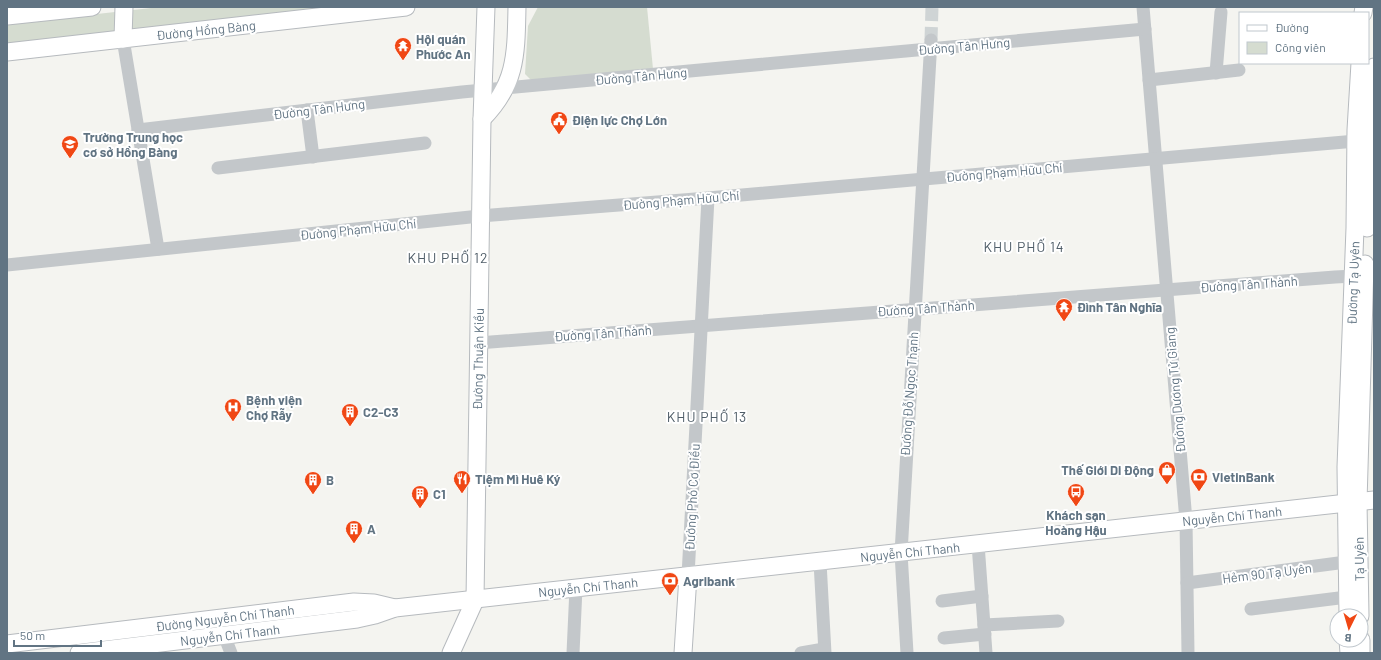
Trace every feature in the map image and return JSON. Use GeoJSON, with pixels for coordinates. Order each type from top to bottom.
{"type":"FeatureCollection","features":[{"type":"Feature","properties":{"kind":"main road"},"geometry":{"type":"LineString","coordinates":[[7,16],[92,7]]}},
{"type":"Feature","properties":{"kind":"main road"},"geometry":{"type":"LineString","coordinates":[[123,39],[124,7]]}},
{"type":"Feature","properties":{"kind":"main road","name":"Đường Hồng Bàng"},"geometry":{"type":"LineString","coordinates":[[7,52],[406,7]]}},
{"type":"Feature","properties":{"kind":"main road","name":"Đường Thuận Kiều"},"geometry":{"type":"LineString","coordinates":[[475,600],[480,216],[486,7]]}},
{"type":"Feature","properties":{"kind":"main road"},"geometry":{"type":"LineString","coordinates":[[482,119],[498,101],[505,89],[511,73],[516,40],[517,7]]}},
{"type":"Feature","properties":{"kind":"main road","name":"Đường Tạ Uyên"},"geometry":{"type":"LineString","coordinates":[[1359,502],[1364,276],[1363,140],[1360,64]]}},
{"type":"Feature","properties":{"kind":"main road","name":"Đường Tạ Uyên"},"geometry":{"type":"LineString","coordinates":[[1363,140],[1374,67]]}},
{"type":"Feature","properties":{"kind":"main road","name":"Nguyễn Chí Thanh"},"geometry":{"type":"LineString","coordinates":[[475,600],[1359,502]]}},
{"type":"Feature","properties":{"kind":"main road","name":"Tạ Uyên"},"geometry":{"type":"LineString","coordinates":[[1348,608],[1346,562],[1359,502]]}},
{"type":"Feature","properties":{"kind":"main road","name":"Tạ Uyên"},"geometry":{"type":"LineString","coordinates":[[1359,502],[1360,608]]}},
{"type":"Feature","properties":{"kind":"main road","name":"Đường Phó Cơ Điều"},"geometry":{"type":"LineString","coordinates":[[683,653],[688,576]]}},
{"type":"Feature","properties":{"kind":"main road"},"geometry":{"type":"LineString","coordinates":[[451,653],[475,600]]}},
{"type":"Feature","properties":{"kind":"main road","name":"Đường Nguyễn Chí Thanh"},"geometry":{"type":"LineString","coordinates":[[357,619],[395,608],[475,600]]}},
{"type":"Feature","properties":{"kind":"main road","name":"Đường Nguyễn Chí Thanh"},"geometry":{"type":"LineString","coordinates":[[15,647],[73,636],[354,602],[374,603],[395,608]]}},
{"type":"Feature","properties":{"kind":"main road"},"geometry":{"type":"LineString","coordinates":[[248,615],[250,632]]}},
{"type":"Feature","properties":{"kind":"main road"},"geometry":{"type":"LineString","coordinates":[[219,618],[224,635]]}},
{"type":"Feature","properties":{"kind":"main road","name":"Nguyễn Chí Thanh"},"geometry":{"type":"LineString","coordinates":[[79,653],[357,619]]}},
{"type":"Feature","properties":{"kind":"main road"},"geometry":{"type":"LineString","coordinates":[[73,636],[75,653]]}},
{"type":"Feature","properties":{"kind":"street","name":"Đường Dương Tử Giang"},"geometry":{"type":"LineString","coordinates":[[1143,7],[1186,521],[1188,653]]}},
{"type":"Feature","properties":{"kind":"street"},"geometry":{"type":"LineString","coordinates":[[1216,73],[1221,12]]}},
{"type":"Feature","properties":{"kind":"street","name":"Đường Tân Hưng"},"geometry":{"type":"LineString","coordinates":[[138,130],[483,90],[505,89],[930,44],[1145,29]]}},
{"type":"Feature","properties":{"kind":"street"},"geometry":{"type":"LineString","coordinates":[[123,39],[158,249]]}},
{"type":"Feature","properties":{"kind":"street","name":"Đường Đỗ Ngọc Thạnh"},"geometry":{"type":"LineString","coordinates":[[908,653],[901,553],[930,44]]}},
{"type":"Feature","properties":{"kind":"street"},"geometry":{"type":"LineString","coordinates":[[1149,80],[1239,70]]}},
{"type":"Feature","properties":{"kind":"street"},"geometry":{"type":"LineString","coordinates":[[307,110],[313,157]]}},
{"type":"Feature","properties":{"kind":"street","name":"Đường Phạm Hữu Chí"},"geometry":{"type":"LineString","coordinates":[[7,265],[480,216],[708,198],[1363,140]]}},
{"type":"Feature","properties":{"kind":"street"},"geometry":{"type":"LineString","coordinates":[[218,168],[425,143]]}},
{"type":"Feature","properties":{"kind":"street","name":"Đường Phó Cơ Điều"},"geometry":{"type":"LineString","coordinates":[[688,576],[708,198]]}},
{"type":"Feature","properties":{"kind":"street","name":"Đường Tân Thành"},"geometry":{"type":"LineString","coordinates":[[478,343],[1364,276]]}},
{"type":"Feature","properties":{"kind":"street"},"geometry":{"type":"LineString","coordinates":[[978,544],[986,653]]}},
{"type":"Feature","properties":{"kind":"street"},"geometry":{"type":"LineString","coordinates":[[801,653],[825,651],[820,562]]}},
{"type":"Feature","properties":{"kind":"street","name":"Hẻm 90 Tạ Uyên"},"geometry":{"type":"LineString","coordinates":[[1187,583],[1346,562]]}},
{"type":"Feature","properties":{"kind":"street"},"geometry":{"type":"LineString","coordinates":[[573,653],[576,588]]}},
{"type":"Feature","properties":{"kind":"street"},"geometry":{"type":"LineString","coordinates":[[942,601],[982,596]]}},
{"type":"Feature","properties":{"kind":"street"},"geometry":{"type":"LineString","coordinates":[[1251,609],[1347,597]]}},
{"type":"Feature","properties":{"kind":"street"},"geometry":{"type":"LineString","coordinates":[[944,638],[984,629],[1058,621]]}},
{"type":"Feature","properties":{"kind":"street"},"geometry":{"type":"LineString","coordinates":[[224,635],[231,653]]}},
{"type":"Feature","properties":{"kind":"green space"},"geometry":{"type":"Polygon","coordinates":[[[160,7],[349,7],[7,44],[7,24],[160,7]]]}},
{"type":"Feature","properties":{"kind":"green space"},"geometry":{"type":"Polygon","coordinates":[[[538,7],[647,7],[653,69],[531,80],[525,74],[528,26],[538,7]]]}},
{"type":"Feature","properties":{"kind":"tunnel"},"geometry":{"type":"LineString","coordinates":[[931,40],[932,7]]}},
{"type":"Feature","properties":{"kind":"place","name":"Hội quán Phước An"},"geometry":{"type":"Point","coordinates":[403,61]}},
{"type":"Feature","properties":{"kind":"place","name":"Điện lực Chợ Lớn"},"geometry":{"type":"Point","coordinates":[559,135]}},
{"type":"Feature","properties":{"kind":"place","name":"Trường Trung học cơ sở Hồng Bàng"},"geometry":{"type":"Point","coordinates":[70,159]}},
{"type":"Feature","properties":{"kind":"place","name":"Đình Tân Nghĩa"},"geometry":{"type":"Point","coordinates":[1064,322]}},
{"type":"Feature","properties":{"kind":"place","name":"Bệnh viện Chợ Rẫy"},"geometry":{"type":"Point","coordinates":[233,422]}},
{"type":"Feature","properties":{"kind":"place","name":"C2-C3"},"geometry":{"type":"Point","coordinates":[350,427]}},
{"type":"Feature","properties":{"kind":"place","name":"Thế Giới Di Động"},"geometry":{"type":"Point","coordinates":[1167,485]}},
{"type":"Feature","properties":{"kind":"place","name":"VietinBank"},"geometry":{"type":"Point","coordinates":[1199,492]}},
{"type":"Feature","properties":{"kind":"place","name":"Tiệm Mì Huê Ký"},"geometry":{"type":"Point","coordinates":[462,494]}},
{"type":"Feature","properties":{"kind":"place","name":"B"},"geometry":{"type":"Point","coordinates":[313,495]}},
{"type":"Feature","properties":{"kind":"place","name":"Khách sạn Hoàng Hậu"},"geometry":{"type":"Point","coordinates":[1076,507]}},
{"type":"Feature","properties":{"kind":"place","name":"C1"},"geometry":{"type":"Point","coordinates":[420,509]}},
{"type":"Feature","properties":{"kind":"place","name":"A"},"geometry":{"type":"Point","coordinates":[354,544]}},
{"type":"Feature","properties":{"kind":"place","name":"Agribank"},"geometry":{"type":"Point","coordinates":[670,596]}},
{"type":"Feature","properties":{"kind":"district","name":"KHU PHỐ 14"},"geometry":{"type":"Point","coordinates":[1024,247]}},
{"type":"Feature","properties":{"kind":"district","name":"KHU PHỐ 12"},"geometry":{"type":"Point","coordinates":[448,258]}},
{"type":"Feature","properties":{"kind":"district","name":"KHU PHỐ 13"},"geometry":{"type":"Point","coordinates":[707,417]}}]}
